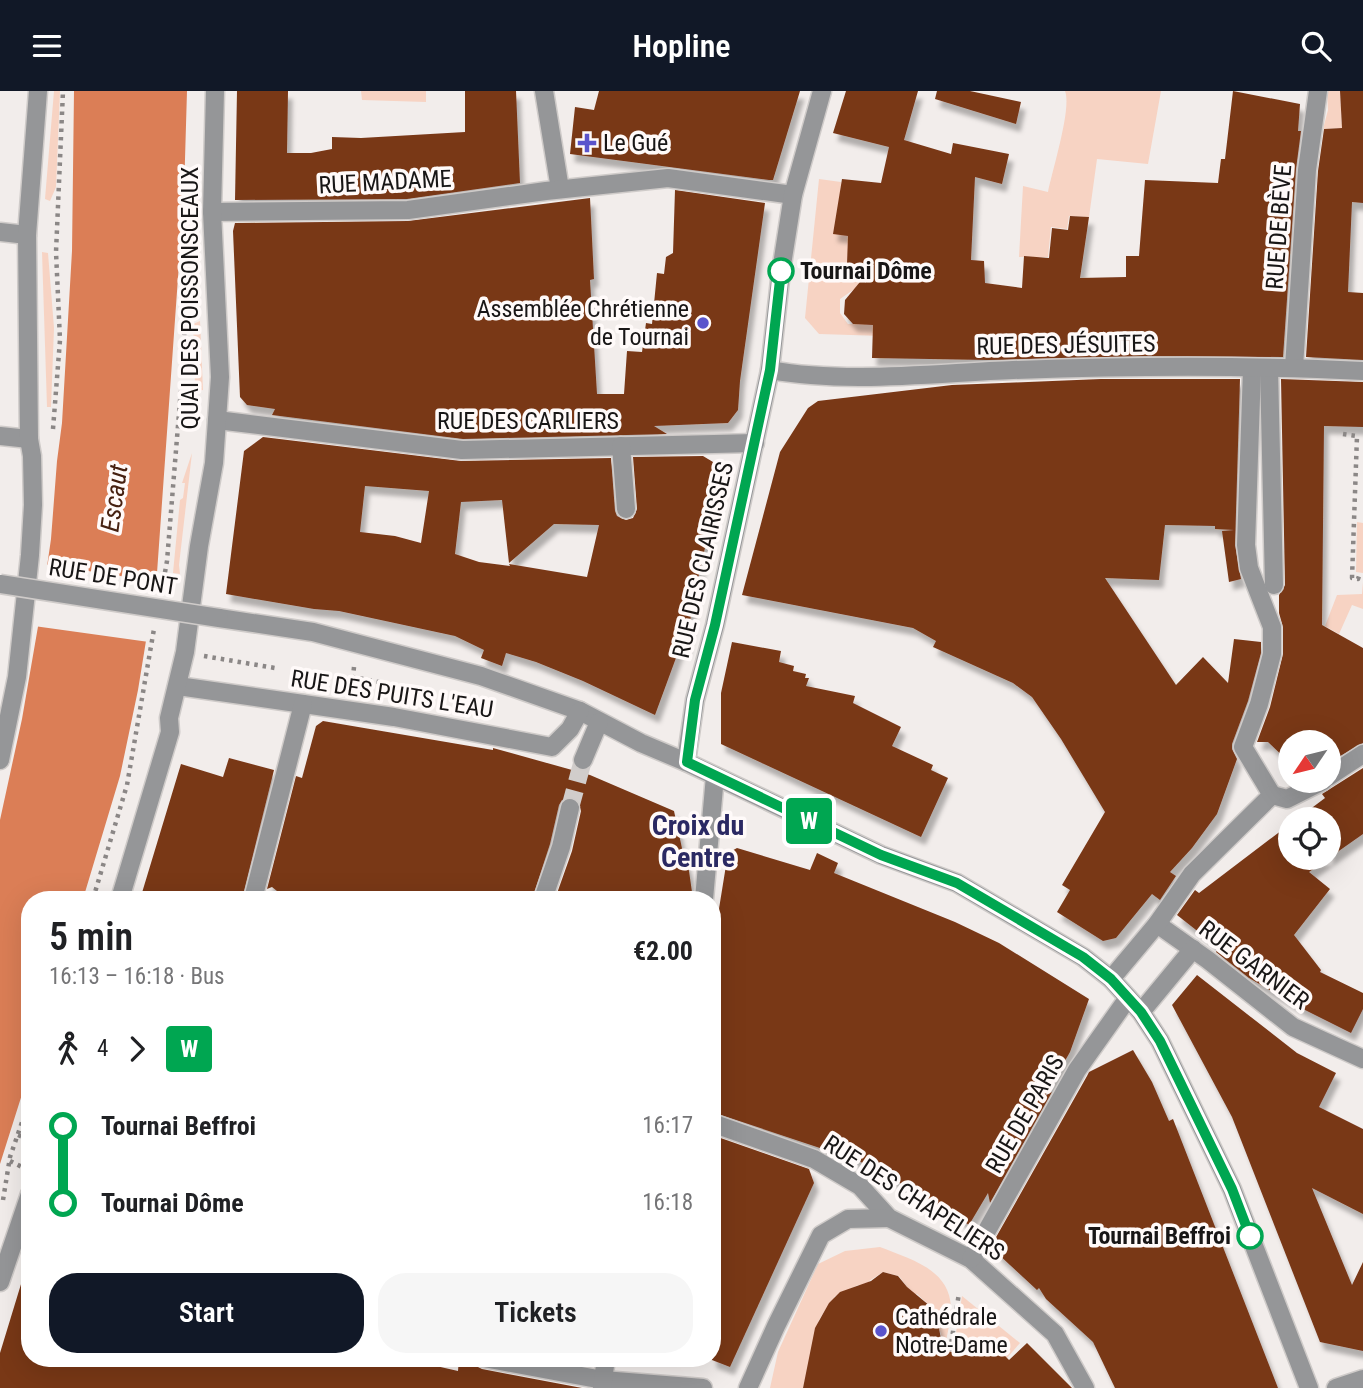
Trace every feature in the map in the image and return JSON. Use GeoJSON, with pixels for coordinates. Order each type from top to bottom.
{"type":"FeatureCollection","features":[{"type":"Feature","properties":{"kind":"street"},"geometry":{"type":"LineString","coordinates":[[0,760],[17,677],[33,505],[29,439],[27,235],[38,91]]}},
{"type":"Feature","properties":{"kind":"street","name":"QUAI DES POISSONSCEAUX"},"geometry":{"type":"LineString","coordinates":[[128,891],[170,732],[169,718],[178,686],[214,463],[220,377],[212,212],[215,91]]}},
{"type":"Feature","properties":{"kind":"street"},"geometry":{"type":"LineString","coordinates":[[544,91],[561,189]]}},
{"type":"Feature","properties":{"kind":"street","name":"RUE DES CLAIRISSES"},"geometry":{"type":"LineString","coordinates":[[687,762],[695,700],[715,625],[770,370],[793,195],[822,91]]}},
{"type":"Feature","properties":{"kind":"street","name":"RUE DE BÈVE"},"geometry":{"type":"LineString","coordinates":[[1294,367],[1307,170],[1318,91]]}},
{"type":"Feature","properties":{"kind":"street","name":"RUE MADAME"},"geometry":{"type":"LineString","coordinates":[[212,212],[408,210],[561,189],[668,178],[793,195]]}},
{"type":"Feature","properties":{"kind":"street"},"geometry":{"type":"LineString","coordinates":[[0,232],[27,235]]}},
{"type":"Feature","properties":{"kind":"street","name":"RUE DES JÉSUITES"},"geometry":{"type":"LineString","coordinates":[[770,370],[825,377],[1097,367],[1294,367],[1363,370]]}},
{"type":"Feature","properties":{"kind":"street"},"geometry":{"type":"LineString","coordinates":[[1261,368],[1275,585]]}},
{"type":"Feature","properties":{"kind":"street"},"geometry":{"type":"LineString","coordinates":[[1261,368],[1246,545],[1249,568],[1272,627],[1272,654],[1259,704],[1243,747],[1272,795],[1287,799],[1299,793]]}},
{"type":"Feature","properties":{"kind":"street","name":"RUE DES CARLIERS"},"geometry":{"type":"LineString","coordinates":[[218,420],[462,450],[755,443]]}},
{"type":"Feature","properties":{"kind":"street"},"geometry":{"type":"LineString","coordinates":[[0,436],[29,439]]}},
{"type":"Feature","properties":{"kind":"street"},"geometry":{"type":"LineString","coordinates":[[621,446],[626,509]]}},
{"type":"Feature","properties":{"kind":"street","name":"RUE DE PONT"},"geometry":{"type":"LineString","coordinates":[[0,584],[219,618]]}},
{"type":"Feature","properties":{"kind":"street","name":"RUE DES PUITS L'EAU"},"geometry":{"type":"LineString","coordinates":[[219,618],[313,632],[481,675],[580,712],[640,743],[687,762],[881,855],[957,883],[1083,957],[1111,979],[1128,997],[1160,1041],[1232,1189],[1309,1388]]}},
{"type":"Feature","properties":{"kind":"street","name":"RUE DES PUITS L'EAU"},"geometry":{"type":"LineString","coordinates":[[178,686],[481,732],[552,747],[580,712]]}},
{"type":"Feature","properties":{"kind":"street"},"geometry":{"type":"LineString","coordinates":[[255,891],[303,704]]}},
{"type":"Feature","properties":{"kind":"street"},"geometry":{"type":"LineString","coordinates":[[583,760],[599,722]]}},
{"type":"Feature","properties":{"kind":"street"},"geometry":{"type":"LineString","coordinates":[[1341,768],[1363,754]]}},
{"type":"Feature","properties":{"kind":"street"},"geometry":{"type":"LineString","coordinates":[[705,891],[715,776]]}},
{"type":"Feature","properties":{"kind":"street"},"geometry":{"type":"LineString","coordinates":[[1111,979],[1157,924],[1192,874],[1272,795]]}},
{"type":"Feature","properties":{"kind":"street"},"geometry":{"type":"LineString","coordinates":[[545,891],[561,847],[570,808]]}},
{"type":"Feature","properties":{"kind":"street","name":"RUE GARNIER"},"geometry":{"type":"LineString","coordinates":[[1157,924],[1293,1027],[1361,1054]]}},
{"type":"Feature","properties":{"kind":"street"},"geometry":{"type":"LineString","coordinates":[[1141,1012],[1193,950]]}},
{"type":"Feature","properties":{"kind":"street","name":"RUE DE PARIS"},"geometry":{"type":"LineString","coordinates":[[971,1259],[1077,1070],[1128,997]]}},
{"type":"Feature","properties":{"kind":"street","name":"RUE DES CHAPELIERS"},"geometry":{"type":"LineString","coordinates":[[721,1126],[814,1159],[860,1185],[890,1218],[971,1259],[1055,1334],[1085,1388]]}},
{"type":"Feature","properties":{"kind":"street"},"geometry":{"type":"LineString","coordinates":[[748,1388],[821,1235],[849,1219],[890,1218]]}},
{"type":"Feature","properties":{"kind":"street"},"geometry":{"type":"LineString","coordinates":[[0,1282],[21,1245]]}},
{"type":"Feature","properties":{"kind":"street"},"geometry":{"type":"LineString","coordinates":[[525,1367],[602,1384],[703,1388]]}},
{"type":"Feature","properties":{"kind":"street"},"geometry":{"type":"LineString","coordinates":[[1336,1388],[1363,1379]]}},
{"type":"Feature","properties":{"kind":"path"},"geometry":{"type":"LineString","coordinates":[[52,430],[60,340],[56,252],[63,91]]}},
{"type":"Feature","properties":{"kind":"path"},"geometry":{"type":"LineString","coordinates":[[160,597],[167,561],[182,374],[189,219]]}},
{"type":"Feature","properties":{"kind":"path"},"geometry":{"type":"LineString","coordinates":[[1343,435],[1357,436],[1352,578],[1358,579],[1360,573]]}},
{"type":"Feature","properties":{"kind":"path"},"geometry":{"type":"LineString","coordinates":[[95,891],[127,785],[156,621]]}},
{"type":"Feature","properties":{"kind":"path"},"geometry":{"type":"LineString","coordinates":[[203,656],[275,668]]}},
{"type":"Feature","properties":{"kind":"path"},"geometry":{"type":"LineString","coordinates":[[354,667],[353,677],[394,684]]}},
{"type":"Feature","properties":{"kind":"path"},"geometry":{"type":"LineString","coordinates":[[2,1203],[10,1161],[21,1128]]}},
{"type":"Feature","properties":{"kind":"path"},"geometry":{"type":"LineString","coordinates":[[10,1161],[21,1166]]}},
{"type":"Feature","properties":{"kind":"path"},"geometry":{"type":"LineString","coordinates":[[950,1351],[960,1293]]}},
{"type":"Feature","properties":{"kind":"shaded area"},"geometry":{"type":"Polygon","coordinates":[[[54,91],[60,91],[56,187],[50,201],[45,199],[54,91]]]}},
{"type":"Feature","properties":{"kind":"shaded area"},"geometry":{"type":"Polygon","coordinates":[[[361,91],[426,91],[426,102],[362,100],[361,91]]]}},
{"type":"Feature","properties":{"kind":"shaded area"},"geometry":{"type":"Polygon","coordinates":[[[1065,91],[1161,91],[1148,164],[1097,159],[1089,217],[1069,216],[1067,229],[1051,227],[1048,257],[1019,257],[1023,186],[1048,192],[1064,125],[1065,91]]]}},
{"type":"Feature","properties":{"kind":"shaded area"},"geometry":{"type":"Polygon","coordinates":[[[1327,91],[1340,91],[1342,128],[1323,129],[1328,110],[1327,91]]]}},
{"type":"Feature","properties":{"kind":"shaded area"},"geometry":{"type":"Polygon","coordinates":[[[819,179],[841,182],[840,198],[880,260],[880,289],[853,290],[840,299],[840,313],[848,324],[879,324],[883,336],[819,334],[805,318],[819,179]]]}},
{"type":"Feature","properties":{"kind":"shaded area"},"geometry":{"type":"Polygon","coordinates":[[[42,252],[48,253],[54,328],[51,407],[47,407],[42,252]]]}},
{"type":"Feature","properties":{"kind":"shaded area"},"geometry":{"type":"Polygon","coordinates":[[[200,321],[203,390],[198,391],[195,385],[193,324],[200,321]]]}},
{"type":"Feature","properties":{"kind":"shaded area"},"geometry":{"type":"Polygon","coordinates":[[[192,453],[180,574],[173,573],[180,500],[183,498],[185,483],[182,483],[192,453]]]}},
{"type":"Feature","properties":{"kind":"shaded area"},"geometry":{"type":"Polygon","coordinates":[[[1357,522],[1363,523],[1363,573],[1356,572],[1357,522]]]}},
{"type":"Feature","properties":{"kind":"shaded area"},"geometry":{"type":"Polygon","coordinates":[[[1363,582],[1363,609],[1352,605],[1339,634],[1325,626],[1337,595],[1362,594],[1363,582]]]}},
{"type":"Feature","properties":{"kind":"shaded area"},"geometry":{"type":"Polygon","coordinates":[[[880,1247],[926,1267],[944,1284],[951,1308],[946,1341],[943,1341],[939,1328],[927,1321],[928,1304],[917,1294],[905,1297],[907,1287],[899,1276],[883,1272],[869,1281],[870,1290],[858,1285],[834,1297],[840,1304],[827,1307],[819,1320],[803,1388],[770,1388],[778,1352],[818,1264],[845,1251],[880,1247]]]}},
{"type":"Feature","properties":{"kind":"shaded area"},"geometry":{"type":"Polygon","coordinates":[[[962,1296],[1020,1343],[1007,1358],[953,1351],[962,1296]]]}},
{"type":"Feature","properties":{"kind":"water","name":"Escaut"},"geometry":{"type":"Polygon","coordinates":[[[74,91],[187,91],[184,193],[157,573],[138,690],[120,776],[85,891],[21,891],[21,1098],[0,1164],[0,820],[22,719],[51,539],[62,423],[72,251],[74,91]]]}},
{"type":"Feature","properties":{"kind":"pier"},"geometry":{"type":"Polygon","coordinates":[[[43,564],[159,582],[149,642],[34,626],[43,564]]]}},
{"type":"Feature","properties":{"kind":"building"},"geometry":{"type":"Polygon","coordinates":[[[237,91],[288,91],[287,153],[311,153],[332,149],[332,137],[465,132],[465,91],[516,91],[520,183],[407,199],[235,200],[237,91]]]}},
{"type":"Feature","properties":{"kind":"building"},"geometry":{"type":"Polygon","coordinates":[[[599,91],[800,91],[773,180],[769,180],[570,154],[575,107],[594,110],[599,91]]]}},
{"type":"Feature","properties":{"kind":"building"},"geometry":{"type":"Polygon","coordinates":[[[846,91],[918,91],[904,140],[951,154],[953,143],[1009,154],[1002,184],[975,177],[971,260],[984,261],[985,283],[1022,288],[1024,256],[1049,258],[1052,228],[1068,230],[1070,216],[1089,217],[1080,278],[1126,277],[1126,256],[1139,256],[1145,180],[1218,183],[1221,159],[1225,159],[1233,91],[1300,104],[1298,131],[1301,131],[1283,357],[1144,356],[988,360],[872,358],[873,325],[853,324],[844,314],[845,300],[874,265],[847,264],[848,236],[833,234],[842,179],[881,183],[889,147],[833,133],[846,91]]]}},
{"type":"Feature","properties":{"kind":"building"},"geometry":{"type":"Polygon","coordinates":[[[937,91],[970,91],[1021,102],[1016,124],[935,99],[937,91]]]}},
{"type":"Feature","properties":{"kind":"building"},"geometry":{"type":"Polygon","coordinates":[[[1340,91],[1363,91],[1363,203],[1352,202],[1348,292],[1363,293],[1363,360],[1306,357],[1318,171],[1324,129],[1342,128],[1340,91]]]}},
{"type":"Feature","properties":{"kind":"building"},"geometry":{"type":"Polygon","coordinates":[[[675,190],[765,203],[738,410],[728,423],[654,426],[667,434],[463,439],[272,415],[275,409],[247,405],[240,397],[233,231],[235,223],[408,221],[590,198],[594,279],[590,280],[597,394],[624,394],[627,351],[642,352],[646,323],[652,324],[657,273],[664,274],[666,257],[673,253],[675,190]]]}},
{"type":"Feature","properties":{"kind":"building"},"geometry":{"type":"Polygon","coordinates":[[[1101,379],[1240,379],[1235,545],[1241,579],[1229,582],[1222,531],[1234,530],[1215,529],[1215,526],[1165,525],[1159,580],[1105,578],[1176,685],[1203,657],[1228,683],[1234,639],[1261,642],[1261,653],[1248,701],[1232,744],[1237,759],[1217,814],[1170,872],[1176,876],[1160,900],[1152,894],[1116,938],[1103,941],[1057,912],[1070,890],[1062,885],[1105,812],[1032,697],[1013,683],[933,647],[936,641],[913,628],[742,595],[780,452],[808,408],[818,401],[952,385],[1101,379]]]}},
{"type":"Feature","properties":{"kind":"building"},"geometry":{"type":"Polygon","coordinates":[[[1281,379],[1363,382],[1363,427],[1324,426],[1322,625],[1363,648],[1363,743],[1341,756],[1341,730],[1278,730],[1278,752],[1268,742],[1257,742],[1270,707],[1283,654],[1279,595],[1285,585],[1281,379]]]}},
{"type":"Feature","properties":{"kind":"building"},"geometry":{"type":"Polygon","coordinates":[[[263,437],[461,461],[611,458],[615,511],[617,516],[626,520],[633,518],[637,509],[633,457],[703,456],[723,468],[693,601],[686,649],[680,647],[655,715],[536,662],[506,653],[502,666],[481,658],[484,650],[455,636],[339,611],[226,594],[244,451],[263,437]],[[365,486],[360,532],[395,536],[421,543],[429,491],[365,486]],[[502,500],[461,502],[455,554],[479,562],[510,566],[509,564],[587,577],[599,525],[554,524],[509,563],[502,500]]]}},
{"type":"Feature","properties":{"kind":"building"},"geometry":{"type":"Polygon","coordinates":[[[732,642],[781,651],[779,662],[794,666],[793,671],[806,674],[805,678],[809,678],[806,686],[855,696],[853,703],[901,727],[892,746],[933,765],[931,770],[948,778],[921,837],[721,744],[721,693],[732,642]]]}},
{"type":"Feature","properties":{"kind":"building"},"geometry":{"type":"Polygon","coordinates":[[[323,721],[493,748],[590,775],[674,811],[692,891],[558,891],[572,851],[581,811],[578,800],[572,797],[562,800],[559,805],[535,891],[267,889],[296,776],[302,778],[316,726],[323,721]]]}},
{"type":"Feature","properties":{"kind":"building"},"geometry":{"type":"Polygon","coordinates":[[[229,758],[274,770],[244,891],[143,891],[181,764],[223,777],[229,758]]]}},
{"type":"Feature","properties":{"kind":"building"},"geometry":{"type":"Polygon","coordinates":[[[1363,768],[1363,834],[1341,849],[1341,807],[1313,807],[1325,798],[1324,793],[1341,793],[1341,782],[1363,768]]]}},
{"type":"Feature","properties":{"kind":"building"},"geometry":{"type":"Polygon","coordinates":[[[1278,833],[1278,870],[1312,870],[1309,872],[1330,889],[1294,935],[1320,972],[1363,993],[1363,1009],[1351,1033],[1249,978],[1216,952],[1219,948],[1177,915],[1195,890],[1199,893],[1278,833]]]}},
{"type":"Feature","properties":{"kind":"building"},"geometry":{"type":"Polygon","coordinates":[[[737,848],[810,870],[817,853],[838,863],[834,873],[955,922],[999,943],[1089,999],[1070,1052],[1045,1096],[1052,1092],[990,1203],[988,1193],[969,1225],[931,1200],[859,1161],[721,1115],[721,896],[728,853],[737,848]]]}},
{"type":"Feature","properties":{"kind":"building"},"geometry":{"type":"Polygon","coordinates":[[[1197,975],[1297,1053],[1336,1073],[1319,1107],[1363,1129],[1363,1214],[1312,1188],[1352,1285],[1363,1262],[1363,1351],[1320,1342],[1232,1117],[1172,1005],[1197,975]]]}},
{"type":"Feature","properties":{"kind":"building"},"geometry":{"type":"Polygon","coordinates":[[[1133,1050],[1152,1082],[1169,1121],[1173,1119],[1278,1388],[1115,1388],[1093,1342],[1046,1299],[1039,1288],[1037,1290],[997,1253],[995,1239],[1089,1072],[1133,1050]]]}},
{"type":"Feature","properties":{"kind":"building"},"geometry":{"type":"Polygon","coordinates":[[[721,1138],[809,1169],[814,1183],[730,1367],[721,1364],[721,1138]]]}},
{"type":"Feature","properties":{"kind":"building","name":"Cathédrale Notre-Dame"},"geometry":{"type":"Polygon","coordinates":[[[883,1272],[898,1276],[930,1306],[938,1323],[943,1350],[970,1356],[987,1338],[1009,1360],[1027,1343],[1072,1388],[803,1388],[815,1328],[829,1303],[840,1292],[871,1281],[883,1272]]]}},
{"type":"Feature","properties":{"kind":"building"},"geometry":{"type":"Polygon","coordinates":[[[21,1284],[21,1367],[440,1367],[458,1371],[458,1367],[478,1367],[582,1388],[0,1388],[0,1353],[21,1284]]]}},
{"type":"Feature","properties":{"kind":"tunnel"},"geometry":{"type":"LineString","coordinates":[[570,808],[583,760]]}},
{"type":"Feature","properties":{"kind":"bus line","name":"W"},"geometry":{"type":"LineString","coordinates":[[781,271],[770,370],[715,625],[695,700],[687,762],[881,855],[957,883],[1083,957],[1111,979],[1141,1012],[1160,1041],[1232,1189],[1250,1236]]}},
{"type":"Feature","properties":{"kind":"place","name":"Le Gué"},"geometry":{"type":"Point","coordinates":[587,143]}},
{"type":"Feature","properties":{"kind":"place","name":"Tournai Dôme"},"geometry":{"type":"Point","coordinates":[781,271]}},
{"type":"Feature","properties":{"kind":"place","name":"Assemblée Chrétienne de Tournai"},"geometry":{"type":"Point","coordinates":[703,323]}},
{"type":"Feature","properties":{"kind":"place","name":"Tournai Beffroi"},"geometry":{"type":"Point","coordinates":[1250,1236]}},
{"type":"Feature","properties":{"kind":"place","name":"Cathédrale Notre-Dame"},"geometry":{"type":"Point","coordinates":[881,1331]}},
{"type":"Feature","properties":{"kind":"district","name":"Croix du Centre"},"geometry":{"type":"Point","coordinates":[698,841]}}]}
